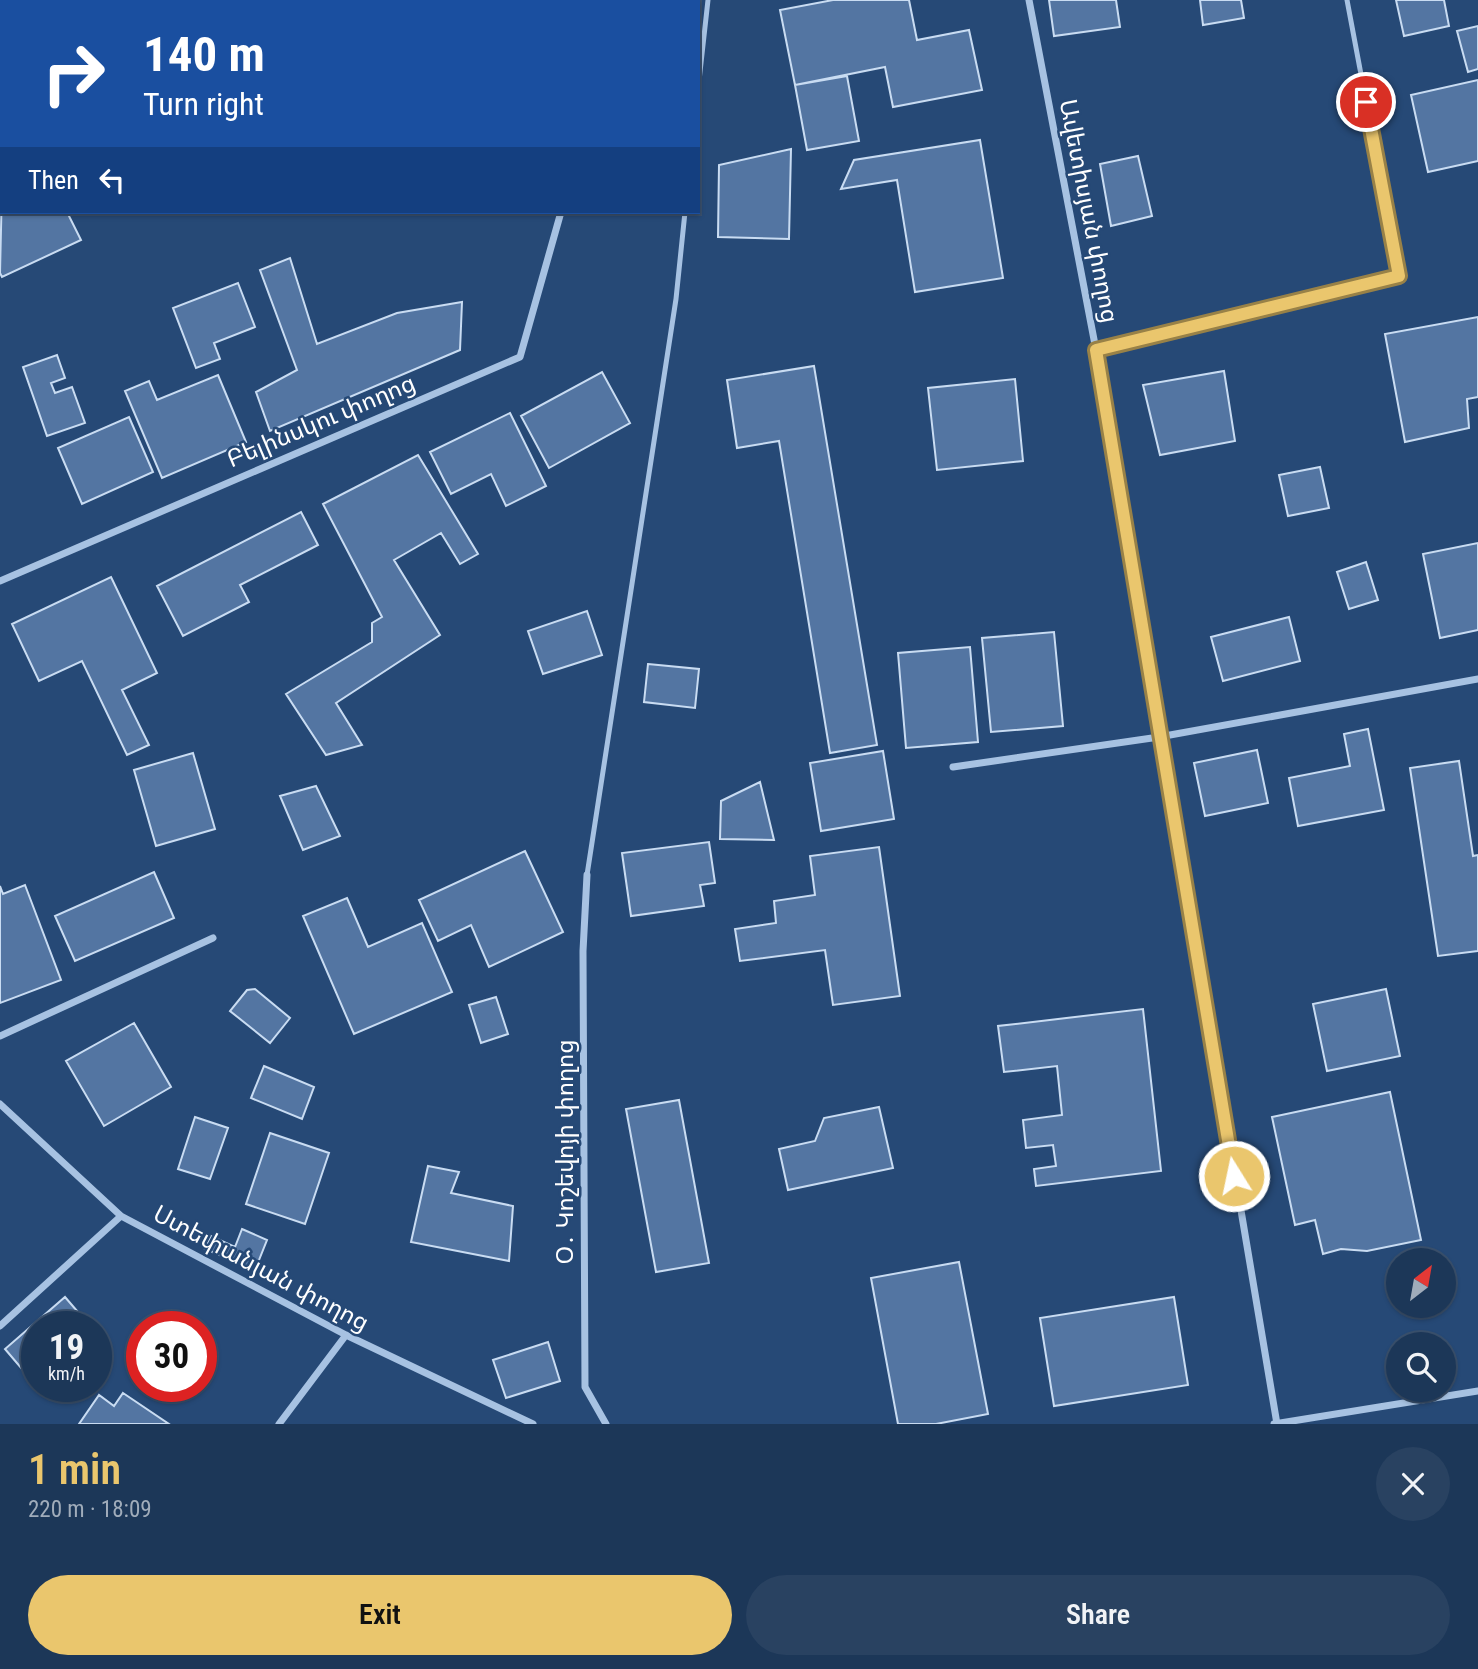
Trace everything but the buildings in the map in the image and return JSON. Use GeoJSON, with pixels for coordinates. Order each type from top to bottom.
{"type":"FeatureCollection","features":[{"type":"Feature","properties":{"kind":"street","name":"Ավետիսյան փողոց"},"geometry":{"type":"LineString","coordinates":[[1030,0],[1096,350],[1276,1424]]}},
{"type":"Feature","properties":{"kind":"street","name":"Բելինսկու փողոց"},"geometry":{"type":"LineString","coordinates":[[0,581],[520,357],[560,214]]}},
{"type":"Feature","properties":{"kind":"street"},"geometry":{"type":"LineString","coordinates":[[1096,350],[1399,276],[1395,255]]}},
{"type":"Feature","properties":{"kind":"street"},"geometry":{"type":"LineString","coordinates":[[953,767],[1159,737],[1478,679]]}},
{"type":"Feature","properties":{"kind":"street","name":"Օ․ Կոշեվոյի փողոց"},"geometry":{"type":"LineString","coordinates":[[587,874],[583,951],[586,1387],[606,1424]]}},
{"type":"Feature","properties":{"kind":"street"},"geometry":{"type":"LineString","coordinates":[[0,1037],[213,938]]}},
{"type":"Feature","properties":{"kind":"street","name":"Ստեփանյան փողոց"},"geometry":{"type":"LineString","coordinates":[[0,1104],[121,1216],[346,1335],[533,1424]]}},
{"type":"Feature","properties":{"kind":"street"},"geometry":{"type":"LineString","coordinates":[[0,1326],[121,1216]]}},
{"type":"Feature","properties":{"kind":"street"},"geometry":{"type":"LineString","coordinates":[[279,1424],[346,1335]]}},
{"type":"Feature","properties":{"kind":"street"},"geometry":{"type":"LineString","coordinates":[[1276,1424],[1478,1391]]}},
{"type":"Feature","properties":{"kind":"lane"},"geometry":{"type":"LineString","coordinates":[[700,72],[708,0]]}},
{"type":"Feature","properties":{"kind":"lane"},"geometry":{"type":"LineString","coordinates":[[1347,0],[1395,255]]}},
{"type":"Feature","properties":{"kind":"lane"},"geometry":{"type":"LineString","coordinates":[[587,874],[676,299],[685,214]]}},
{"type":"Feature","properties":{"kind":"route"},"geometry":{"type":"LineString","coordinates":[[1234,1176],[1096,350],[1399,276],[1366,102]]}}]}
